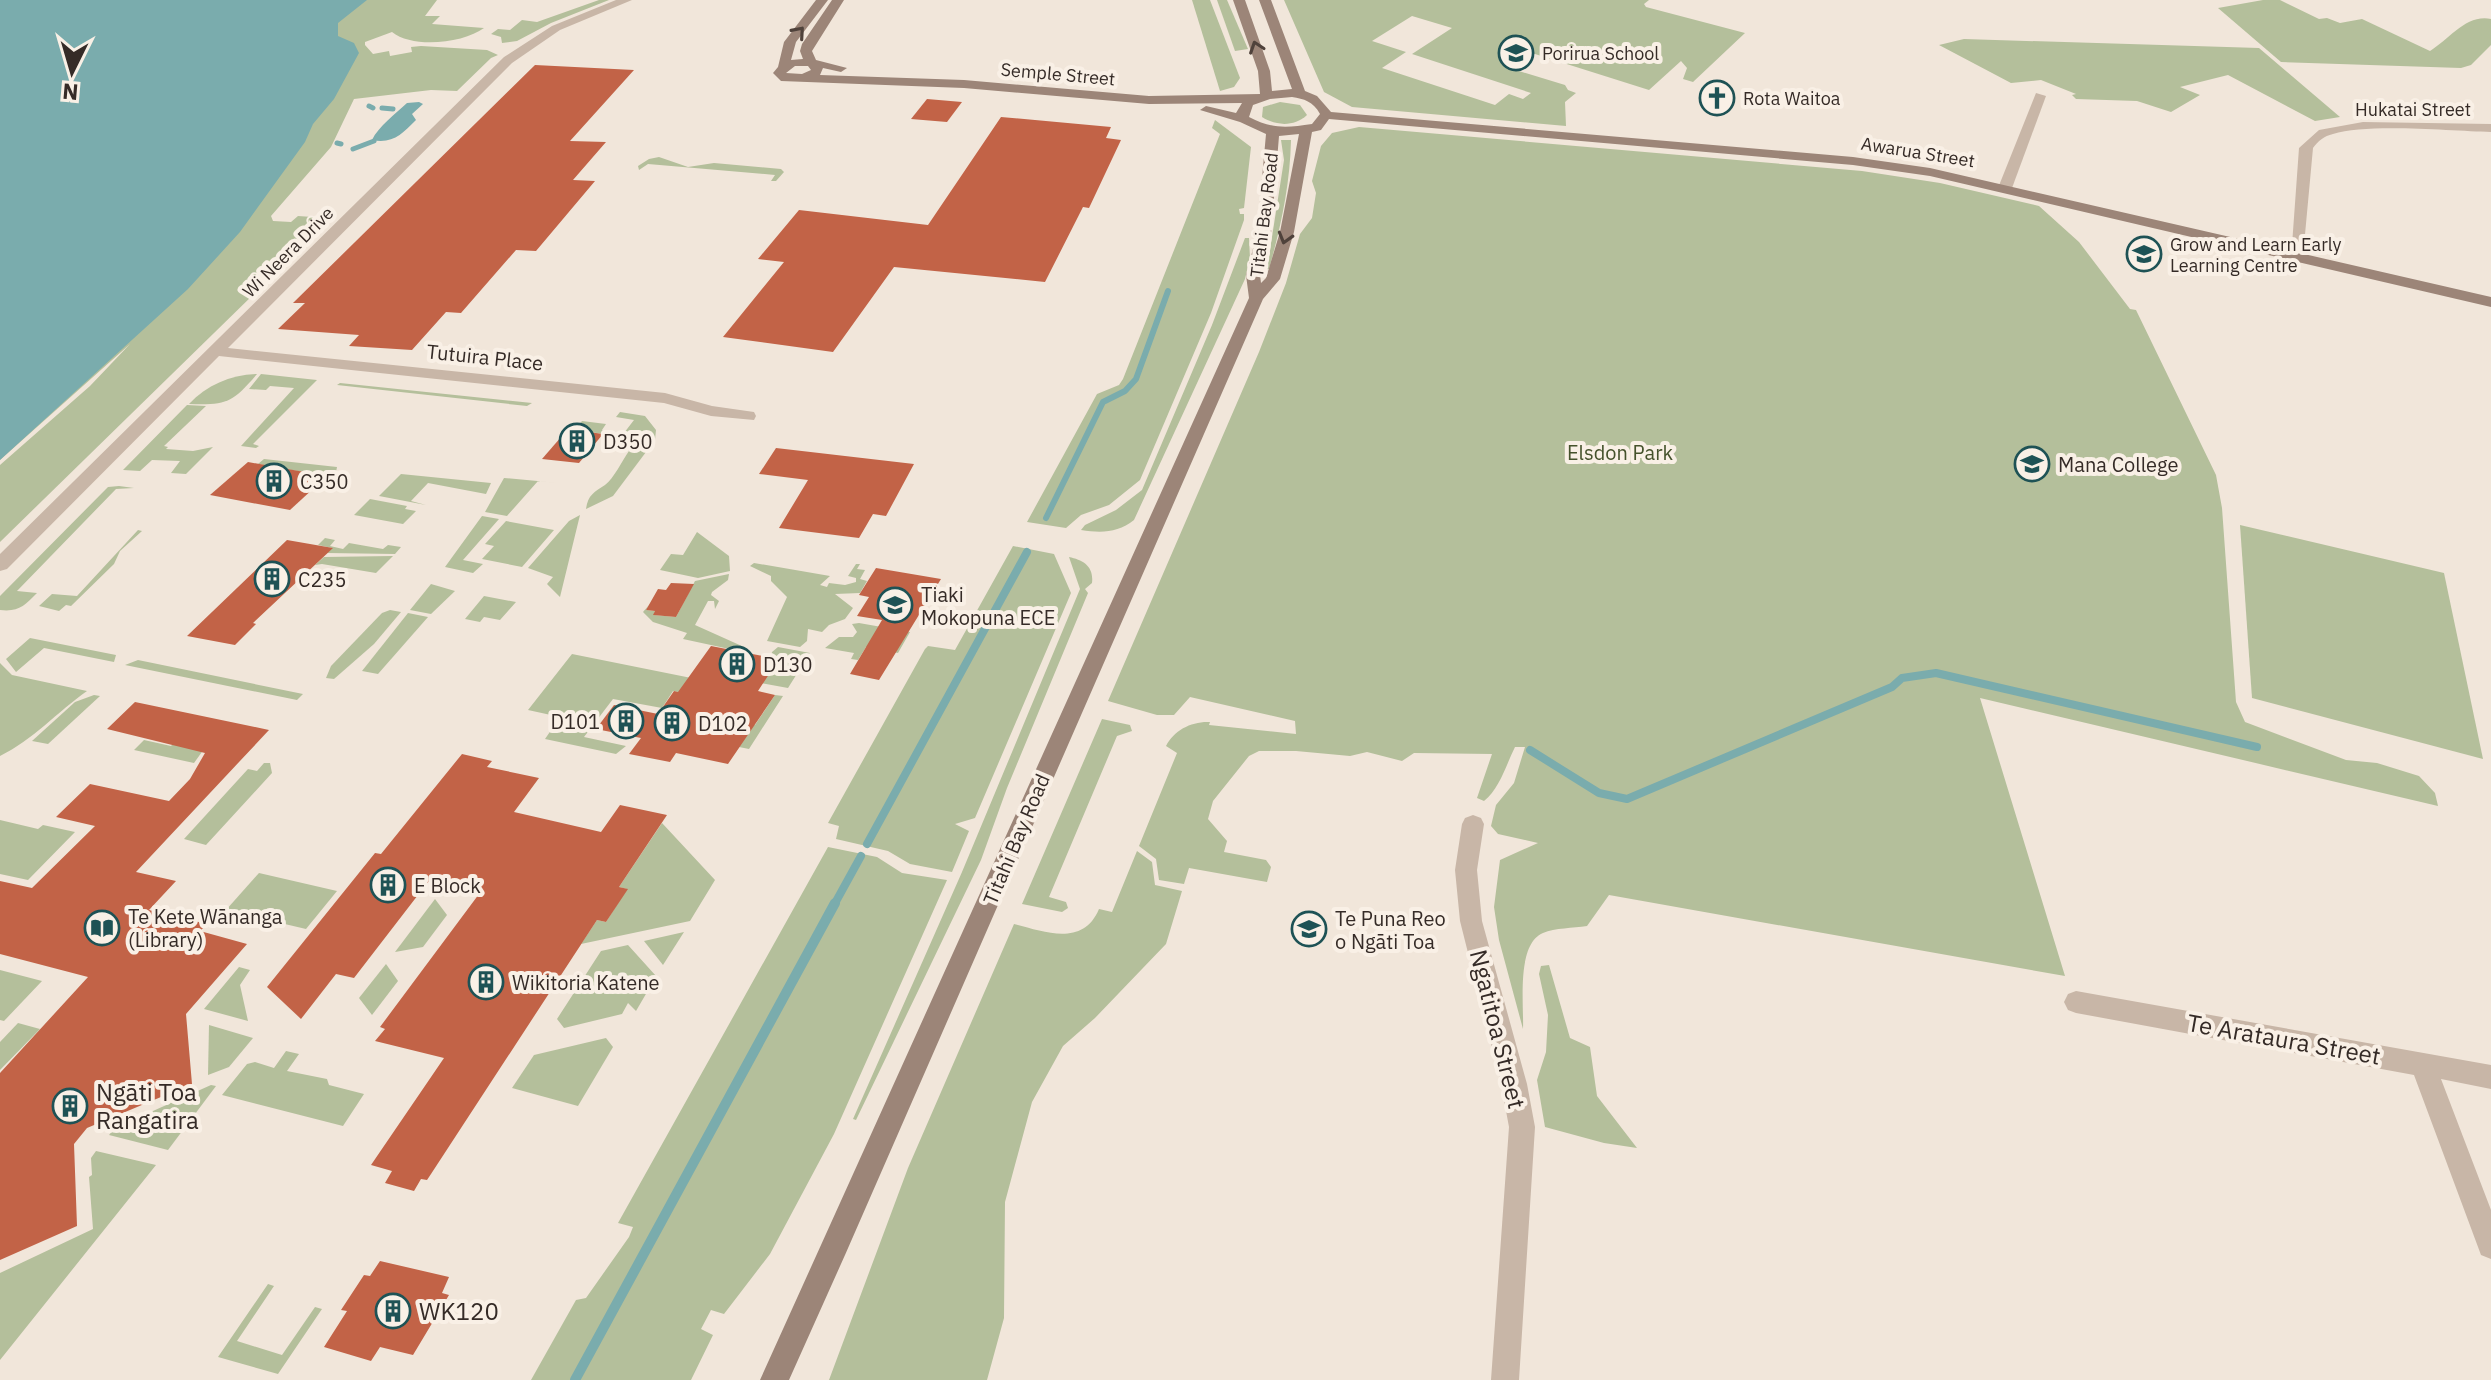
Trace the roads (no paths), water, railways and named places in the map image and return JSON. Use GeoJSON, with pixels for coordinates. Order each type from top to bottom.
{"type":"FeatureCollection","features":[{"type":"Feature","properties":{"kind":"main road"},"geometry":{"type":"LineString","coordinates":[[822,0],[790,42],[784,66],[780,70],[781,76],[804,78],[818,71],[806,51],[838,0]]}},
{"type":"Feature","properties":{"kind":"main road"},"geometry":{"type":"LineString","coordinates":[[1239,0],[1264,71],[1261,97],[1243,108],[1244,119]]}},
{"type":"Feature","properties":{"kind":"main road"},"geometry":{"type":"LineString","coordinates":[[1265,0],[1300,95],[1323,106],[1326,115],[1322,122],[1306,130],[1273,132]]}},
{"type":"Feature","properties":{"kind":"main road","name":"Semple Street"},"geometry":{"type":"LineString","coordinates":[[784,66],[813,63],[931,76],[964,84]]}},
{"type":"Feature","properties":{"kind":"main road","name":"Semple Street"},"geometry":{"type":"LineString","coordinates":[[804,78],[964,84],[1149,100],[1300,95]]}},
{"type":"Feature","properties":{"kind":"main road","name":"Semple Street"},"geometry":{"type":"LineString","coordinates":[[1149,100],[1159,105],[1219,112],[1273,132]]}},
{"type":"Feature","properties":{"kind":"main road","name":"Awarua Street"},"geometry":{"type":"LineString","coordinates":[[1326,115],[1853,161],[1930,172],[2491,302]]}},
{"type":"Feature","properties":{"kind":"main road","name":"Titahi Bay Road"},"geometry":{"type":"LineString","coordinates":[[774,1380],[1256,298],[1273,279],[1287,232],[1306,130]]}},
{"type":"Feature","properties":{"kind":"main road","name":"Titahi Bay Road"},"geometry":{"type":"LineString","coordinates":[[1256,298],[1253,275],[1264,234],[1273,132]]}},
{"type":"Feature","properties":{"kind":"street","name":"Wi Neera Drive"},"geometry":{"type":"LineString","coordinates":[[0,565],[508,60],[556,28],[626,0]]}},
{"type":"Feature","properties":{"kind":"street"},"geometry":{"type":"LineString","coordinates":[[2005,188],[2040,96]]}},
{"type":"Feature","properties":{"kind":"street","name":"Hukatai Street"},"geometry":{"type":"LineString","coordinates":[[2296,256],[2306,148],[2317,136],[2343,127],[2363,126],[2491,128]]}},
{"type":"Feature","properties":{"kind":"street","name":"Tutuira Place"},"geometry":{"type":"LineString","coordinates":[[215,351],[635,395],[748,416]]}},
{"type":"Feature","properties":{"kind":"street","name":"Ngatitoa Street"},"geometry":{"type":"LineString","coordinates":[[1473,824],[1466,870],[1471,921],[1514,1084],[1522,1127],[1505,1380]]}},
{"type":"Feature","properties":{"kind":"street","name":"Te Arataura Street"},"geometry":{"type":"LineString","coordinates":[[2076,1002],[2491,1077]]}},
{"type":"Feature","properties":{"kind":"street"},"geometry":{"type":"LineString","coordinates":[[2423,1065],[2491,1245]]}},
{"type":"Feature","properties":{"kind":"water"},"geometry":{"type":"Polygon","coordinates":[[[0,0],[367,0],[338,23],[338,36],[354,43],[359,53],[334,99],[313,124],[305,142],[240,232],[188,289],[0,460],[0,0]]]}},
{"type":"Feature","properties":{"kind":"water"},"geometry":{"type":"Polygon","coordinates":[[[407,103],[423,104],[412,114],[416,120],[401,134],[386,141],[372,140],[407,103]]]}},
{"type":"Feature","properties":{"kind":"waterway"},"geometry":{"type":"LineString","coordinates":[[369,106],[373,108]]}},
{"type":"Feature","properties":{"kind":"waterway"},"geometry":{"type":"LineString","coordinates":[[382,108],[393,109]]}},
{"type":"Feature","properties":{"kind":"waterway"},"geometry":{"type":"LineString","coordinates":[[353,149],[374,141]]}},
{"type":"Feature","properties":{"kind":"waterway"},"geometry":{"type":"LineString","coordinates":[[337,143],[341,144]]}},
{"type":"Feature","properties":{"kind":"waterway"},"geometry":{"type":"LineString","coordinates":[[1046,518],[1103,402],[1125,391],[1136,379],[1168,291]]}},
{"type":"Feature","properties":{"kind":"waterway"},"geometry":{"type":"LineString","coordinates":[[867,844],[1027,552]]}},
{"type":"Feature","properties":{"kind":"waterway"},"geometry":{"type":"LineString","coordinates":[[1530,750],[1599,793],[1627,799],[1892,687],[1902,678],[1936,673],[2257,747]]}},
{"type":"Feature","properties":{"kind":"waterway"},"geometry":{"type":"LineString","coordinates":[[834,905],[861,856]]}},
{"type":"Feature","properties":{"kind":"waterway"},"geometry":{"type":"LineString","coordinates":[[575,1380],[835,903]]}},
{"type":"Feature","properties":{"kind":"place","name":"Porirua School"},"geometry":{"type":"Point","coordinates":[1516,53]}},
{"type":"Feature","properties":{"kind":"place","name":"Rota Waitoa"},"geometry":{"type":"Point","coordinates":[1717,98]}},
{"type":"Feature","properties":{"kind":"place","name":"Grow and Learn Early Learning Centre"},"geometry":{"type":"Point","coordinates":[2144,254]}},
{"type":"Feature","properties":{"kind":"place","name":"D350"},"geometry":{"type":"Point","coordinates":[577,441]}},
{"type":"Feature","properties":{"kind":"place","name":"Mana College"},"geometry":{"type":"Point","coordinates":[2032,464]}},
{"type":"Feature","properties":{"kind":"place","name":"C350"},"geometry":{"type":"Point","coordinates":[274,481]}},
{"type":"Feature","properties":{"kind":"place","name":"C235"},"geometry":{"type":"Point","coordinates":[272,579]}},
{"type":"Feature","properties":{"kind":"place","name":"Tiaki Mokopuna ECE"},"geometry":{"type":"Point","coordinates":[895,605]}},
{"type":"Feature","properties":{"kind":"place","name":"D130"},"geometry":{"type":"Point","coordinates":[737,664]}},
{"type":"Feature","properties":{"kind":"place","name":"D101"},"geometry":{"type":"Point","coordinates":[626,721]}},
{"type":"Feature","properties":{"kind":"place","name":"D102"},"geometry":{"type":"Point","coordinates":[672,723]}},
{"type":"Feature","properties":{"kind":"place","name":"E Block"},"geometry":{"type":"Point","coordinates":[388,885]}},
{"type":"Feature","properties":{"kind":"place","name":"Te Kete Wānanga (Library)"},"geometry":{"type":"Point","coordinates":[102,928]}},
{"type":"Feature","properties":{"kind":"place","name":"Te Puna Reo o Ngāti Toa"},"geometry":{"type":"Point","coordinates":[1309,929]}},
{"type":"Feature","properties":{"kind":"place","name":"Wikitoria Katene"},"geometry":{"type":"Point","coordinates":[486,982]}},
{"type":"Feature","properties":{"kind":"place","name":"Ngāti Toa Rangatira"},"geometry":{"type":"Point","coordinates":[70,1106]}},
{"type":"Feature","properties":{"kind":"place","name":"WK120"},"geometry":{"type":"Point","coordinates":[393,1311]}},
{"type":"Feature","properties":{"kind":"park label","name":"Elsdon Park"},"geometry":{"type":"Point","coordinates":[1620,452]}}]}
